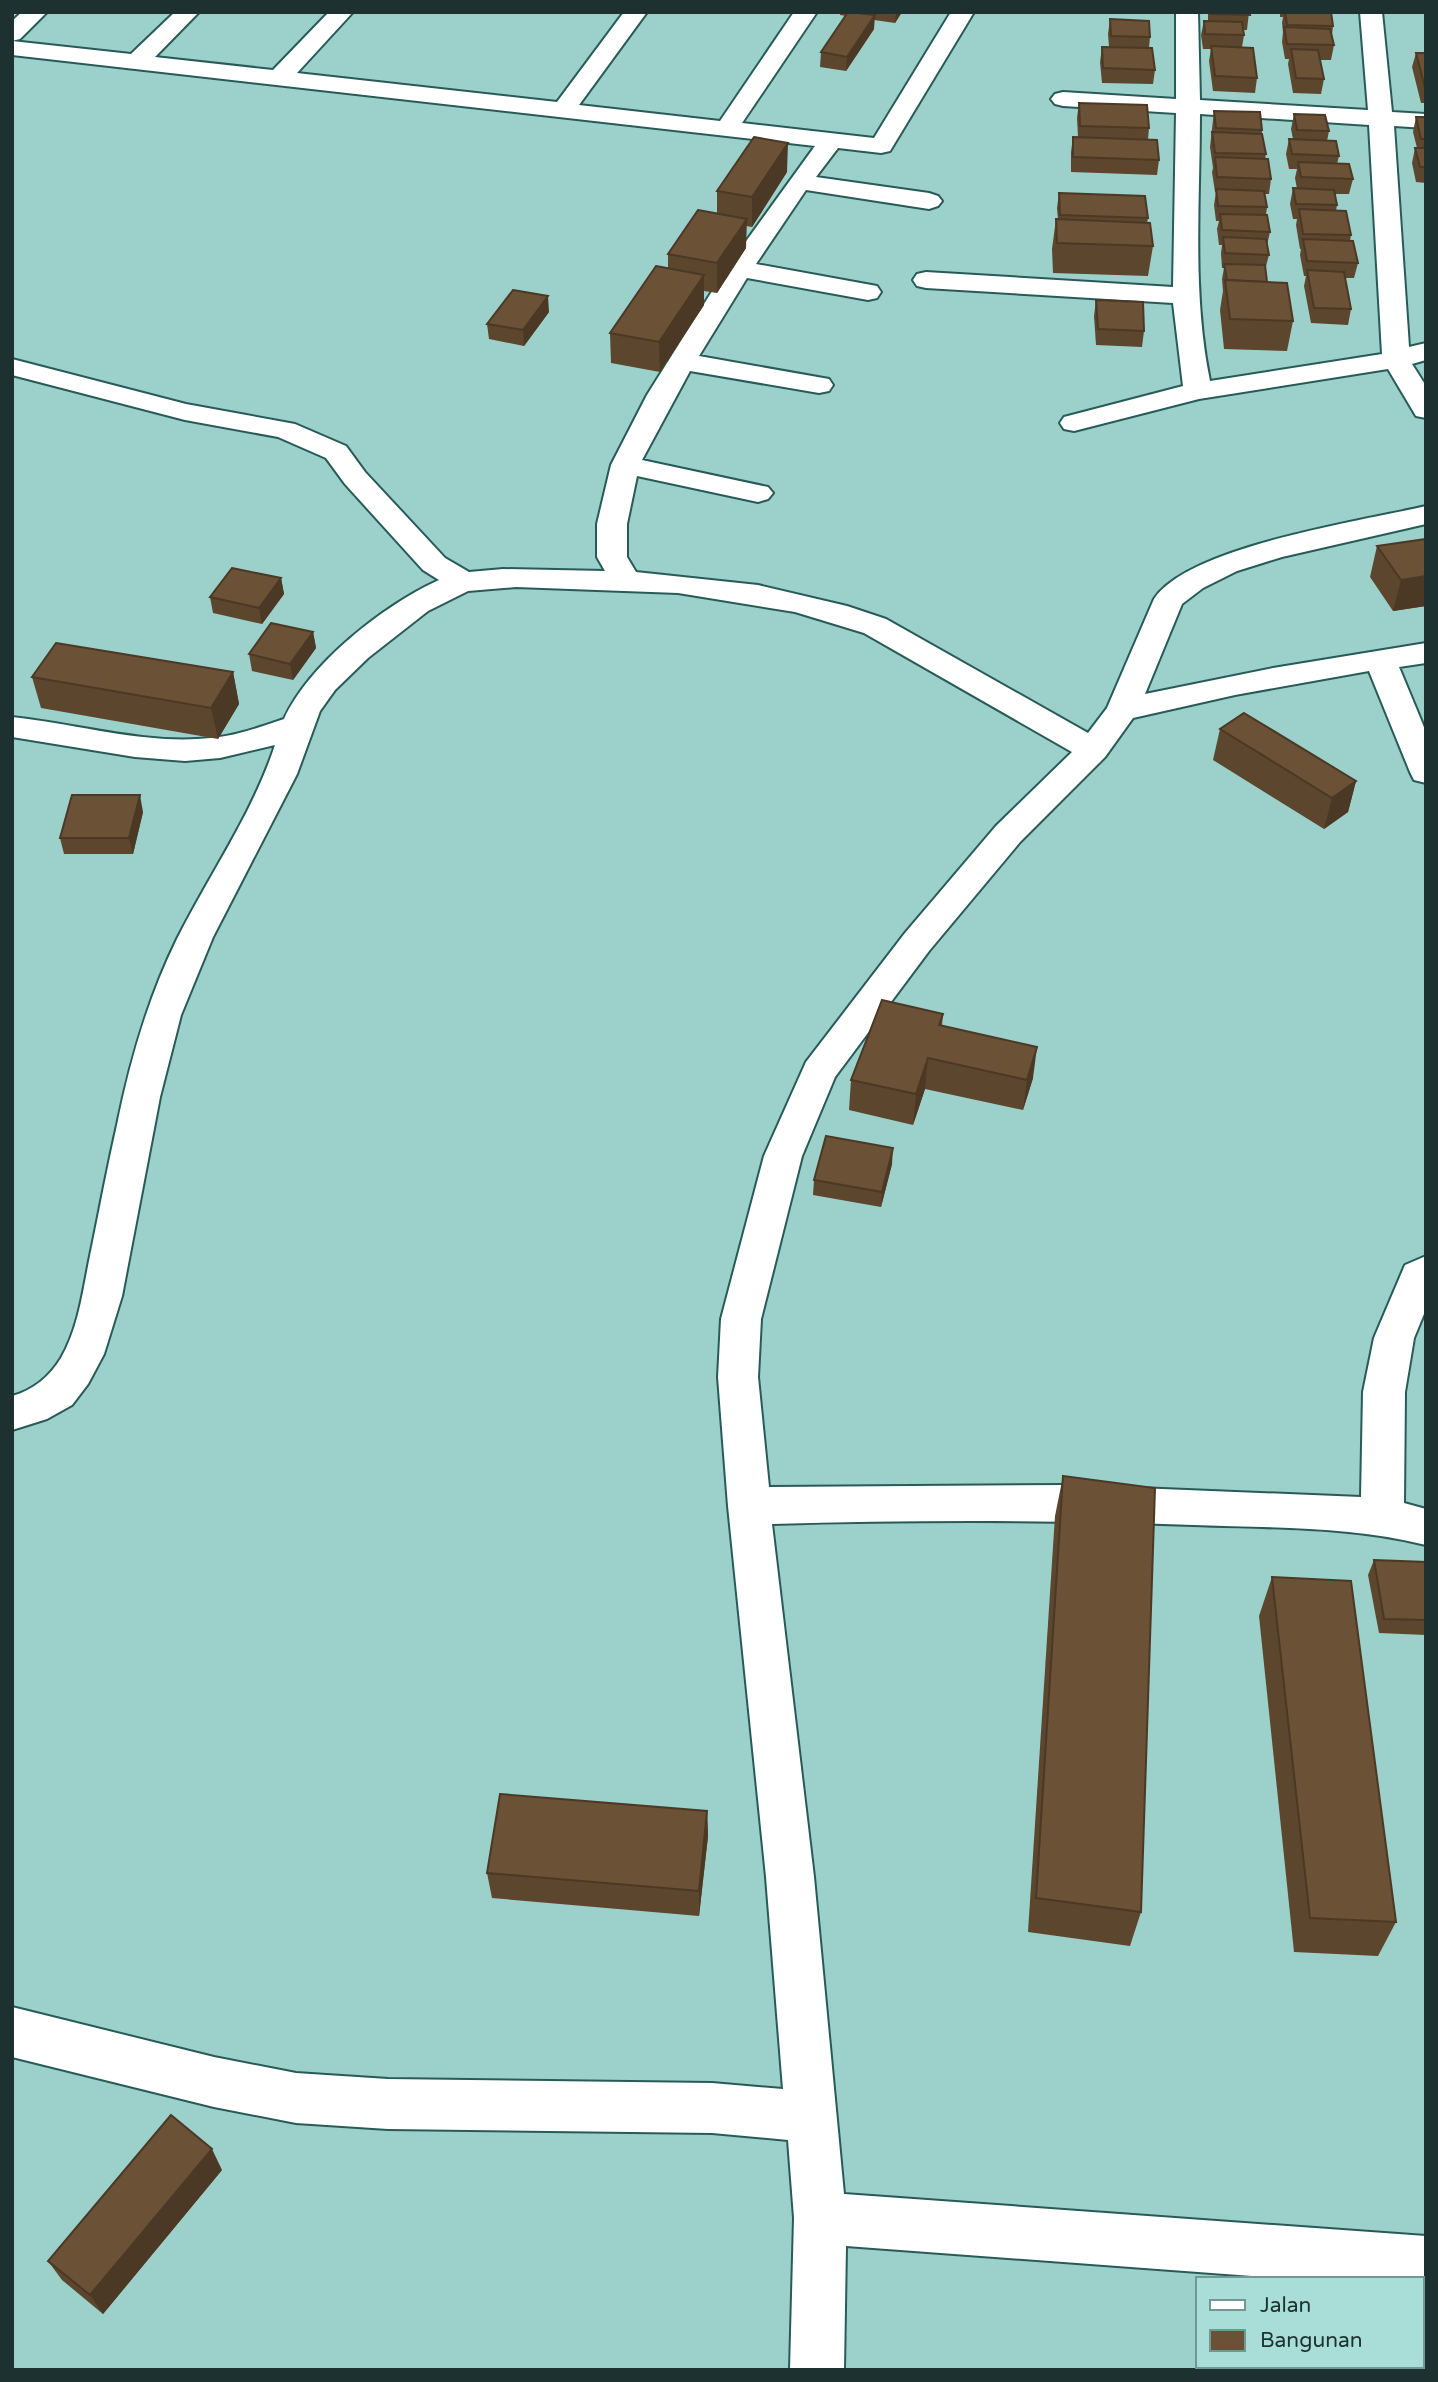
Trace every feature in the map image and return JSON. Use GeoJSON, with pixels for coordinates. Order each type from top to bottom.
{"type":"FeatureCollection","features":[{"type":"Feature","properties":{"kind":"street"},"geometry":{"type":"LineString","coordinates":[[12,34],[36,12]]}},
{"type":"Feature","properties":{"kind":"street"},"geometry":{"type":"LineString","coordinates":[[136,62],[188,12]]}},
{"type":"Feature","properties":{"kind":"street"},"geometry":{"type":"LineString","coordinates":[[279,78],[342,12]]}},
{"type":"Feature","properties":{"kind":"street"},"geometry":{"type":"LineString","coordinates":[[563,110],[636,12]]}},
{"type":"Feature","properties":{"kind":"street"},"geometry":{"type":"LineString","coordinates":[[726,128],[806,12]]}},
{"type":"Feature","properties":{"kind":"street"},"geometry":{"type":"LineString","coordinates":[[12,48],[881,146],[963,12]]}},
{"type":"Feature","properties":{"kind":"street"},"geometry":{"type":"LineString","coordinates":[[1187,12],[1184,296],[1191,361],[1198,391]]}},
{"type":"Feature","properties":{"kind":"street"},"geometry":{"type":"LineString","coordinates":[[1371,12],[1381,118],[1396,360],[1426,410]]}},
{"type":"Feature","properties":{"kind":"street"},"geometry":{"type":"LineString","coordinates":[[1063,99],[1426,121]]}},
{"type":"Feature","properties":{"kind":"street"},"geometry":{"type":"LineString","coordinates":[[625,579],[612,557],[612,524],[625,465],[661,395],[739,269],[831,141]]}},
{"type":"Feature","properties":{"kind":"street"},"geometry":{"type":"LineString","coordinates":[[800,182],[929,201]]}},
{"type":"Feature","properties":{"kind":"street"},"geometry":{"type":"LineString","coordinates":[[739,269],[868,292]]}},
{"type":"Feature","properties":{"kind":"street"},"geometry":{"type":"LineString","coordinates":[[926,280],[1184,296]]}},
{"type":"Feature","properties":{"kind":"street"},"geometry":{"type":"LineString","coordinates":[[1074,423],[1198,391],[1396,360],[1426,351]]}},
{"type":"Feature","properties":{"kind":"street"},"geometry":{"type":"LineString","coordinates":[[682,361],[819,385]]}},
{"type":"Feature","properties":{"kind":"street"},"geometry":{"type":"LineString","coordinates":[[12,367],[185,412],[285,430],[336,452],[355,478],[434,564],[458,578],[457,585]]}},
{"type":"Feature","properties":{"kind":"street"},"geometry":{"type":"LineString","coordinates":[[625,465],[758,493]]}},
{"type":"Feature","properties":{"kind":"street"},"geometry":{"type":"LineString","coordinates":[[817,2370],[820,2218],[812,2117],[738,1377],[741,1319],[783,1156],[819,1072],[917,942],[1008,834],[1093,750],[1122,710],[1169,599],[1192,582],[1226,565],[1273,550],[1426,515]]}},
{"type":"Feature","properties":{"kind":"street"},"geometry":{"type":"LineString","coordinates":[[12,1413],[26,1410],[60,1390],[87,1348],[105,1278],[146,1079],[164,1014],[188,953],[234,868],[285,764],[297,726],[313,697],[333,673],[425,598],[457,585],[502,578],[625,579],[760,595],[843,614],[876,626],[1093,750]]}},
{"type":"Feature","properties":{"kind":"street"},"geometry":{"type":"LineString","coordinates":[[1122,710],[1240,682],[1426,653]]}},
{"type":"Feature","properties":{"kind":"street"},"geometry":{"type":"LineString","coordinates":[[1380,660],[1426,772]]}},
{"type":"Feature","properties":{"kind":"street"},"geometry":{"type":"LineString","coordinates":[[12,727],[147,746],[207,749],[244,743],[297,726]]}},
{"type":"Feature","properties":{"kind":"street"},"geometry":{"type":"LineString","coordinates":[[1382,1516],[1384,1392],[1391,1351],[1419,1276],[1426,1271]]}},
{"type":"Feature","properties":{"kind":"street"},"geometry":{"type":"LineString","coordinates":[[749,1506],[917,1500],[1209,1506],[1382,1516],[1426,1527]]}},
{"type":"Feature","properties":{"kind":"street"},"geometry":{"type":"LineString","coordinates":[[12,2032],[214,2082],[296,2098],[388,2104],[712,2108],[812,2117]]}},
{"type":"Feature","properties":{"kind":"street"},"geometry":{"type":"LineString","coordinates":[[820,2218],[1426,2262]]}},
{"type":"Feature","properties":{"kind":"building"},"geometry":{"type":"Polygon","coordinates":[[[848,12],[875,15],[847,57],[821,52],[848,12]]]}},
{"type":"Feature","properties":{"kind":"building"},"geometry":{"type":"Polygon","coordinates":[[[1249,12],[1250,15],[1211,14],[1249,12]]]}},
{"type":"Feature","properties":{"kind":"building"},"geometry":{"type":"Polygon","coordinates":[[[1285,12],[1331,12],[1333,26],[1287,25],[1285,12]]]}},
{"type":"Feature","properties":{"kind":"building"},"geometry":{"type":"Polygon","coordinates":[[[1110,19],[1149,21],[1150,37],[1111,36],[1110,19]]]}},
{"type":"Feature","properties":{"kind":"building"},"geometry":{"type":"Polygon","coordinates":[[[1204,21],[1242,22],[1244,35],[1205,34],[1204,21]]]}},
{"type":"Feature","properties":{"kind":"building"},"geometry":{"type":"Polygon","coordinates":[[[1284,27],[1330,29],[1334,45],[1287,44],[1284,27]]]}},
{"type":"Feature","properties":{"kind":"building"},"geometry":{"type":"Polygon","coordinates":[[[1211,46],[1253,48],[1257,78],[1215,76],[1211,46]]]}},
{"type":"Feature","properties":{"kind":"building"},"geometry":{"type":"Polygon","coordinates":[[[1102,47],[1152,48],[1155,70],[1103,68],[1102,47]]]}},
{"type":"Feature","properties":{"kind":"building"},"geometry":{"type":"Polygon","coordinates":[[[1291,49],[1318,50],[1324,79],[1296,78],[1291,49]]]}},
{"type":"Feature","properties":{"kind":"building"},"geometry":{"type":"Polygon","coordinates":[[[1416,53],[1426,53],[1426,88],[1425,88],[1416,53]]]}},
{"type":"Feature","properties":{"kind":"building"},"geometry":{"type":"Polygon","coordinates":[[[1079,103],[1147,105],[1149,128],[1080,126],[1079,103]]]}},
{"type":"Feature","properties":{"kind":"building"},"geometry":{"type":"Polygon","coordinates":[[[1214,111],[1260,112],[1262,130],[1216,128],[1214,111]]]}},
{"type":"Feature","properties":{"kind":"building"},"geometry":{"type":"Polygon","coordinates":[[[1294,114],[1325,115],[1329,131],[1297,130],[1294,114]]]}},
{"type":"Feature","properties":{"kind":"building"},"geometry":{"type":"Polygon","coordinates":[[[1416,117],[1426,117],[1426,139],[1421,139],[1416,117]]]}},
{"type":"Feature","properties":{"kind":"building"},"geometry":{"type":"Polygon","coordinates":[[[1212,132],[1262,134],[1266,154],[1215,153],[1212,132]]]}},
{"type":"Feature","properties":{"kind":"building"},"geometry":{"type":"Polygon","coordinates":[[[754,137],[788,143],[752,197],[717,191],[754,137]]]}},
{"type":"Feature","properties":{"kind":"building"},"geometry":{"type":"Polygon","coordinates":[[[1073,137],[1157,140],[1159,160],[1073,157],[1073,137]]]}},
{"type":"Feature","properties":{"kind":"building"},"geometry":{"type":"Polygon","coordinates":[[[1289,139],[1336,141],[1339,156],[1292,154],[1289,139]]]}},
{"type":"Feature","properties":{"kind":"building"},"geometry":{"type":"Polygon","coordinates":[[[1415,148],[1426,148],[1426,167],[1420,167],[1415,148]]]}},
{"type":"Feature","properties":{"kind":"building"},"geometry":{"type":"Polygon","coordinates":[[[1215,157],[1268,159],[1271,179],[1217,177],[1215,157]]]}},
{"type":"Feature","properties":{"kind":"building"},"geometry":{"type":"Polygon","coordinates":[[[1298,162],[1349,164],[1353,179],[1301,177],[1298,162]]]}},
{"type":"Feature","properties":{"kind":"building"},"geometry":{"type":"Polygon","coordinates":[[[1293,188],[1334,190],[1337,205],[1296,204],[1293,188]]]}},
{"type":"Feature","properties":{"kind":"building"},"geometry":{"type":"Polygon","coordinates":[[[1216,189],[1264,191],[1267,207],[1218,206],[1216,189]]]}},
{"type":"Feature","properties":{"kind":"building"},"geometry":{"type":"Polygon","coordinates":[[[1059,193],[1145,196],[1148,218],[1060,215],[1059,193]]]}},
{"type":"Feature","properties":{"kind":"building"},"geometry":{"type":"Polygon","coordinates":[[[1299,209],[1346,211],[1351,235],[1303,234],[1299,209]]]}},
{"type":"Feature","properties":{"kind":"building"},"geometry":{"type":"Polygon","coordinates":[[[698,210],[747,219],[717,263],[668,254],[698,210]]]}},
{"type":"Feature","properties":{"kind":"building"},"geometry":{"type":"Polygon","coordinates":[[[1220,214],[1267,215],[1270,232],[1222,230],[1220,214]]]}},
{"type":"Feature","properties":{"kind":"building"},"geometry":{"type":"Polygon","coordinates":[[[1056,219],[1150,223],[1153,246],[1057,243],[1056,219]]]}},
{"type":"Feature","properties":{"kind":"building"},"geometry":{"type":"Polygon","coordinates":[[[1223,237],[1266,239],[1269,255],[1225,253],[1223,237]]]}},
{"type":"Feature","properties":{"kind":"building"},"geometry":{"type":"Polygon","coordinates":[[[1303,239],[1353,241],[1358,263],[1307,261],[1303,239]]]}},
{"type":"Feature","properties":{"kind":"building"},"geometry":{"type":"Polygon","coordinates":[[[1224,264],[1265,265],[1267,282],[1227,280],[1224,264]]]}},
{"type":"Feature","properties":{"kind":"building"},"geometry":{"type":"Polygon","coordinates":[[[656,266],[704,275],[659,342],[610,333],[656,266]]]}},
{"type":"Feature","properties":{"kind":"building"},"geometry":{"type":"Polygon","coordinates":[[[1307,270],[1344,272],[1351,309],[1314,308],[1307,270]]]}},
{"type":"Feature","properties":{"kind":"building"},"geometry":{"type":"Polygon","coordinates":[[[1225,280],[1287,283],[1293,321],[1230,319],[1225,280]]]}},
{"type":"Feature","properties":{"kind":"building"},"geometry":{"type":"Polygon","coordinates":[[[513,290],[548,296],[523,330],[487,324],[513,290]]]}},
{"type":"Feature","properties":{"kind":"building"},"geometry":{"type":"Polygon","coordinates":[[[1096,300],[1143,302],[1144,331],[1098,329],[1096,300]]]}},
{"type":"Feature","properties":{"kind":"building"},"geometry":{"type":"Polygon","coordinates":[[[1426,539],[1426,576],[1401,580],[1377,546],[1426,539]]]}},
{"type":"Feature","properties":{"kind":"building"},"geometry":{"type":"Polygon","coordinates":[[[232,568],[281,578],[259,608],[210,597],[232,568]]]}},
{"type":"Feature","properties":{"kind":"building"},"geometry":{"type":"Polygon","coordinates":[[[271,623],[313,632],[290,664],[249,654],[271,623]]]}},
{"type":"Feature","properties":{"kind":"building"},"geometry":{"type":"Polygon","coordinates":[[[56,643],[233,672],[211,708],[32,677],[56,643]]]}},
{"type":"Feature","properties":{"kind":"building"},"geometry":{"type":"Polygon","coordinates":[[[1244,713],[1356,781],[1332,798],[1220,729],[1244,713]]]}},
{"type":"Feature","properties":{"kind":"building"},"geometry":{"type":"Polygon","coordinates":[[[72,795],[140,795],[129,838],[60,838],[72,795]]]}},
{"type":"Feature","properties":{"kind":"building"},"geometry":{"type":"Polygon","coordinates":[[[882,1000],[943,1014],[939,1025],[1037,1047],[1027,1080],[928,1058],[916,1094],[851,1080],[882,1000]]]}},
{"type":"Feature","properties":{"kind":"building"},"geometry":{"type":"Polygon","coordinates":[[[826,1136],[893,1148],[882,1192],[814,1180],[826,1136]]]}},
{"type":"Feature","properties":{"kind":"building"},"geometry":{"type":"Polygon","coordinates":[[[1063,1476],[1155,1488],[1141,1912],[1036,1898],[1063,1476]]]}},
{"type":"Feature","properties":{"kind":"building"},"geometry":{"type":"Polygon","coordinates":[[[1374,1560],[1426,1562],[1426,1620],[1384,1619],[1374,1560]]]}},
{"type":"Feature","properties":{"kind":"building"},"geometry":{"type":"Polygon","coordinates":[[[1272,1577],[1351,1581],[1396,1922],[1310,1918],[1272,1577]]]}},
{"type":"Feature","properties":{"kind":"building"},"geometry":{"type":"Polygon","coordinates":[[[500,1794],[707,1811],[699,1891],[487,1873],[500,1794]]]}},
{"type":"Feature","properties":{"kind":"building"},"geometry":{"type":"Polygon","coordinates":[[[171,2115],[212,2149],[90,2295],[48,2261],[171,2115]]]}}]}
